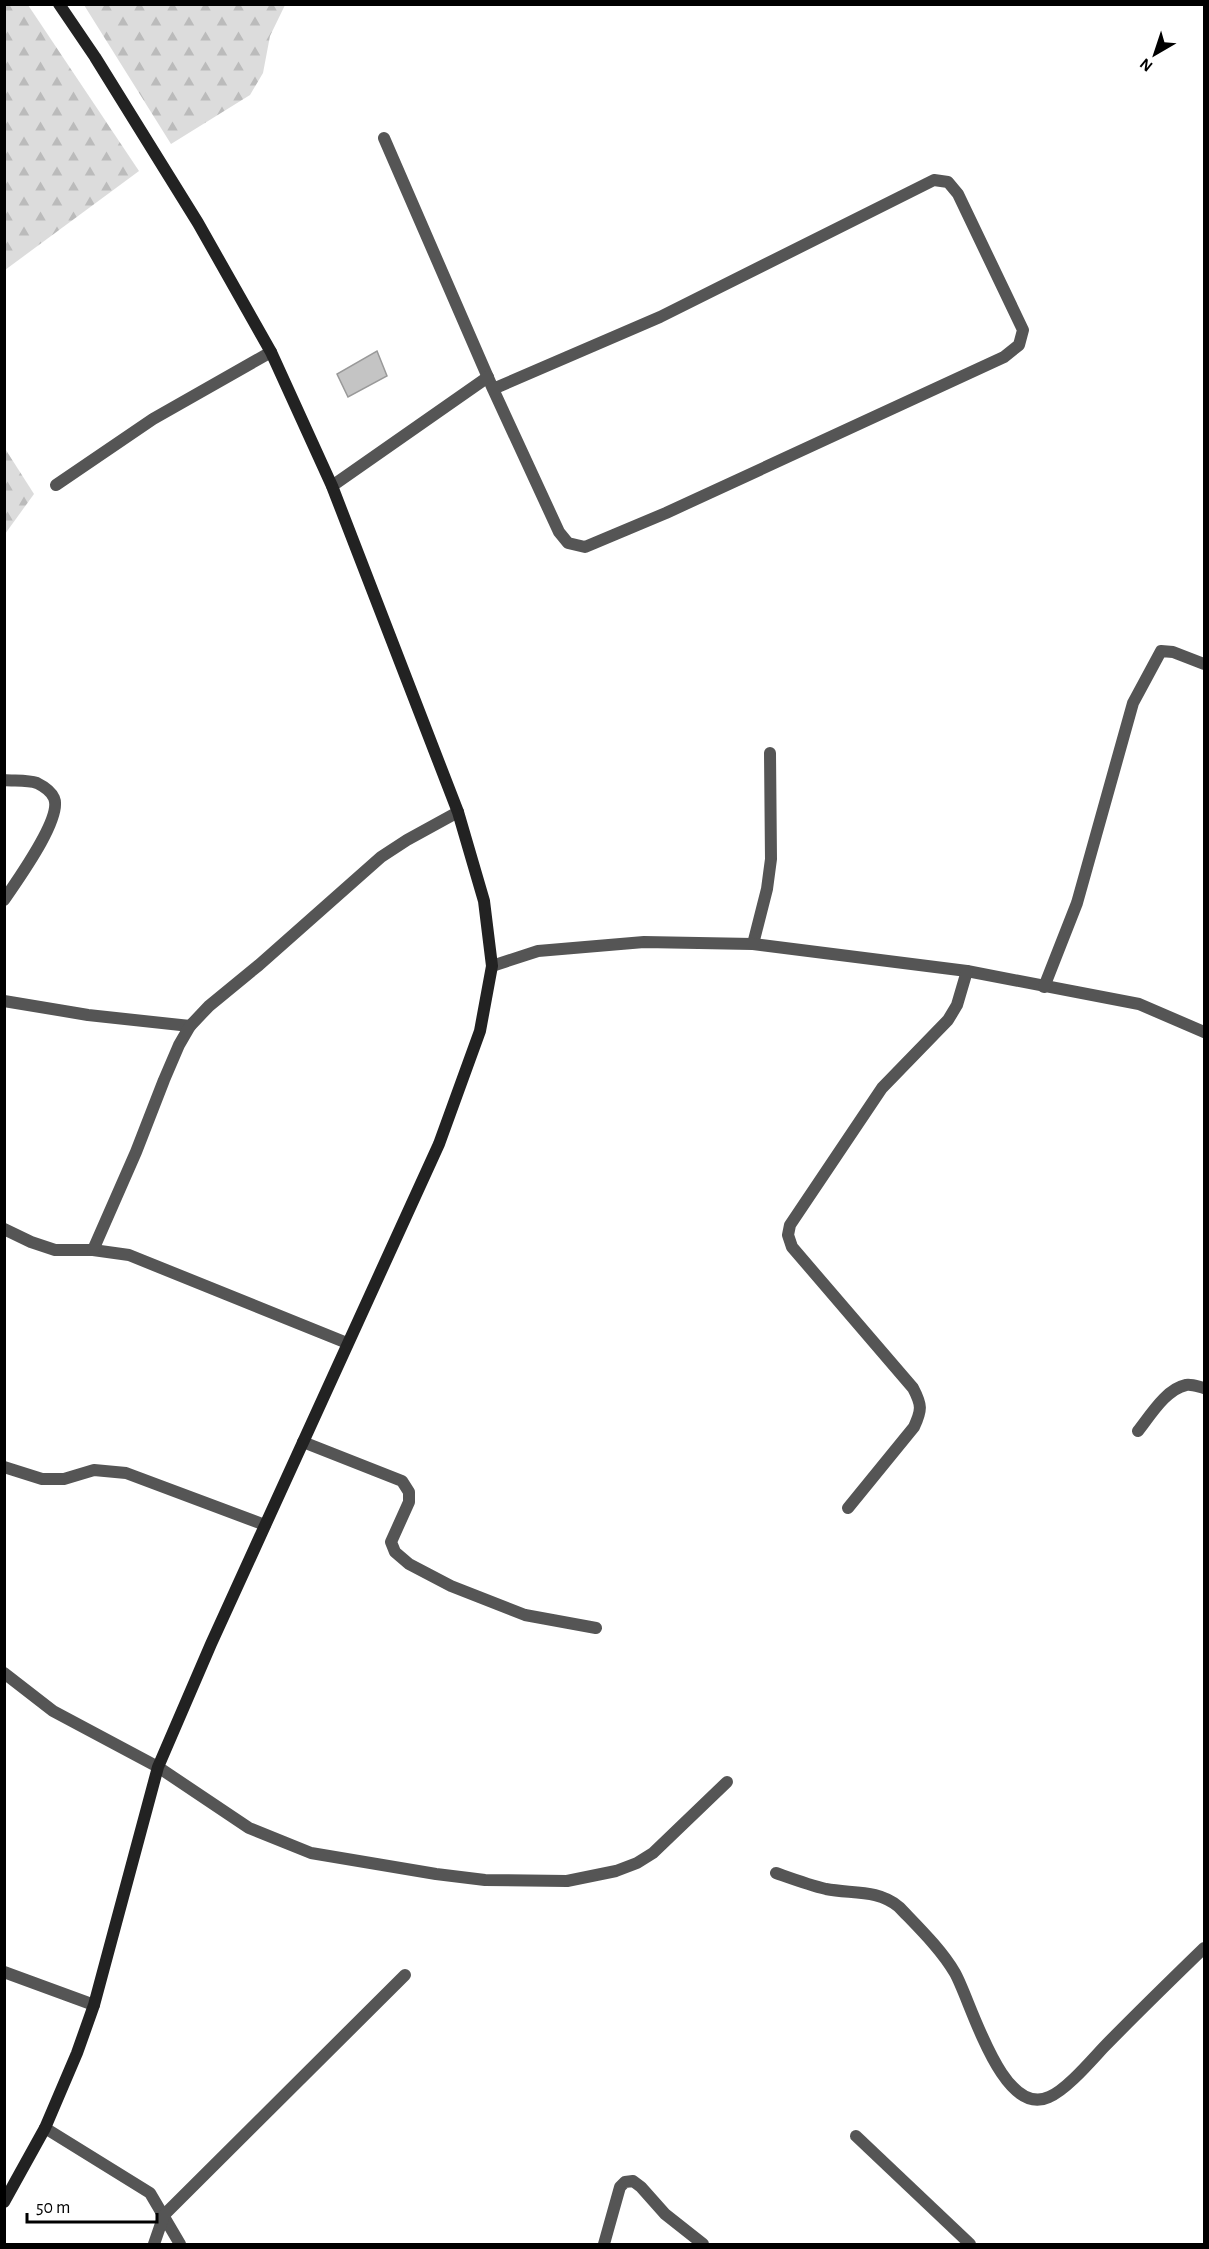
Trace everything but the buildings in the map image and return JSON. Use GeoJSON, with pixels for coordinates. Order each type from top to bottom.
{"type":"FeatureCollection","features":[{"type":"Feature","properties":{"kind":"main road"},"geometry":{"type":"LineString","coordinates":[[4,2202],[45,2128],[77,2053],[94,2005],[158,1767],[211,1644],[439,1144],[480,1031],[492,966],[484,901],[458,812],[332,486],[271,352],[198,223],[95,57],[59,4]]}},
{"type":"Feature","properties":{"kind":"street"},"geometry":{"type":"LineString","coordinates":[[384,138],[493,389],[559,532],[568,543],[585,547],[666,513],[1004,357],[1019,345],[1023,330],[958,194],[948,182],[934,180],[660,317],[493,389]]}},
{"type":"Feature","properties":{"kind":"street"},"geometry":{"type":"LineString","coordinates":[[57,485],[153,419],[271,352]]}},
{"type":"Feature","properties":{"kind":"street"},"geometry":{"type":"LineString","coordinates":[[332,486],[488,377]]}},
{"type":"Feature","properties":{"kind":"street"},"geometry":{"type":"LineString","coordinates":[[1044,987],[1077,903],[1133,703],[1161,651],[1173,652],[1204,664]]}},
{"type":"Feature","properties":{"kind":"street"},"geometry":{"type":"LineString","coordinates":[[753,944],[767,889],[771,859],[770,753]]}},
{"type":"Feature","properties":{"kind":"street"},"geometry":{"type":"LineString","coordinates":[[4,780],[34,782],[48,789],[55,799],[55,811],[44,840],[4,900]]}},
{"type":"Feature","properties":{"kind":"street"},"geometry":{"type":"LineString","coordinates":[[93,1250],[179,1045],[190,1026],[209,1006],[381,857],[406,840],[458,812]]}},
{"type":"Feature","properties":{"kind":"street"},"geometry":{"type":"LineString","coordinates":[[492,966],[538,951],[644,942],[753,944],[967,971],[1138,1004],[1204,1032]]}},
{"type":"Feature","properties":{"kind":"street"},"geometry":{"type":"LineString","coordinates":[[848,1508],[914,1427],[920,1414],[920,1402],[913,1388],[792,1247],[788,1235],[790,1225],[877,1095],[948,1020],[957,1005],[967,971]]}},
{"type":"Feature","properties":{"kind":"street"},"geometry":{"type":"LineString","coordinates":[[4,1001],[88,1015],[190,1026]]}},
{"type":"Feature","properties":{"kind":"street"},"geometry":{"type":"LineString","coordinates":[[4,1229],[55,1250],[93,1250],[129,1255],[347,1343]]}},
{"type":"Feature","properties":{"kind":"street"},"geometry":{"type":"LineString","coordinates":[[1138,1431],[1165,1398],[1178,1387],[1188,1384],[1204,1388]]}},
{"type":"Feature","properties":{"kind":"street"},"geometry":{"type":"LineString","coordinates":[[303,1442],[402,1481],[409,1492],[409,1502],[391,1542],[395,1552],[409,1564],[452,1586],[525,1615],[596,1629]]}},
{"type":"Feature","properties":{"kind":"street"},"geometry":{"type":"LineString","coordinates":[[4,1467],[42,1479],[64,1479],[94,1470],[126,1473],[265,1526]]}},
{"type":"Feature","properties":{"kind":"street"},"geometry":{"type":"LineString","coordinates":[[4,1673],[53,1711],[158,1767],[249,1828],[311,1853],[365,1863],[485,1880],[567,1881],[637,1863],[652,1853],[727,1782]]}},
{"type":"Feature","properties":{"kind":"street"},"geometry":{"type":"LineString","coordinates":[[776,1873],[829,1889],[876,1894],[890,1899],[954,1971],[994,2064],[1017,2090],[1028,2098],[1039,2101],[1051,2097],[1077,2074],[1204,1948]]}},
{"type":"Feature","properties":{"kind":"street"},"geometry":{"type":"LineString","coordinates":[[4,1972],[94,2005]]}},
{"type":"Feature","properties":{"kind":"street"},"geometry":{"type":"LineString","coordinates":[[154,2244],[164,2215],[405,1975]]}},
{"type":"Feature","properties":{"kind":"street"},"geometry":{"type":"LineString","coordinates":[[45,2128],[150,2193],[180,2244]]}},
{"type":"Feature","properties":{"kind":"street"},"geometry":{"type":"LineString","coordinates":[[856,2136],[970,2244]]}},
{"type":"Feature","properties":{"kind":"street"},"geometry":{"type":"LineString","coordinates":[[604,2244],[620,2187],[625,2182],[633,2181],[665,2214],[703,2244]]}},
{"type":"Feature","properties":{"kind":"green space"},"geometry":{"type":"Polygon","coordinates":[[[5,4],[28,5],[139,171],[5,270],[5,4]]]}},
{"type":"Feature","properties":{"kind":"green space"},"geometry":{"type":"Polygon","coordinates":[[[84,5],[285,5],[270,36],[263,73],[250,95],[171,144],[84,5]]]}},
{"type":"Feature","properties":{"kind":"green space"},"geometry":{"type":"Polygon","coordinates":[[[4,447],[34,494],[5,534],[4,534],[4,447]]]}}]}
